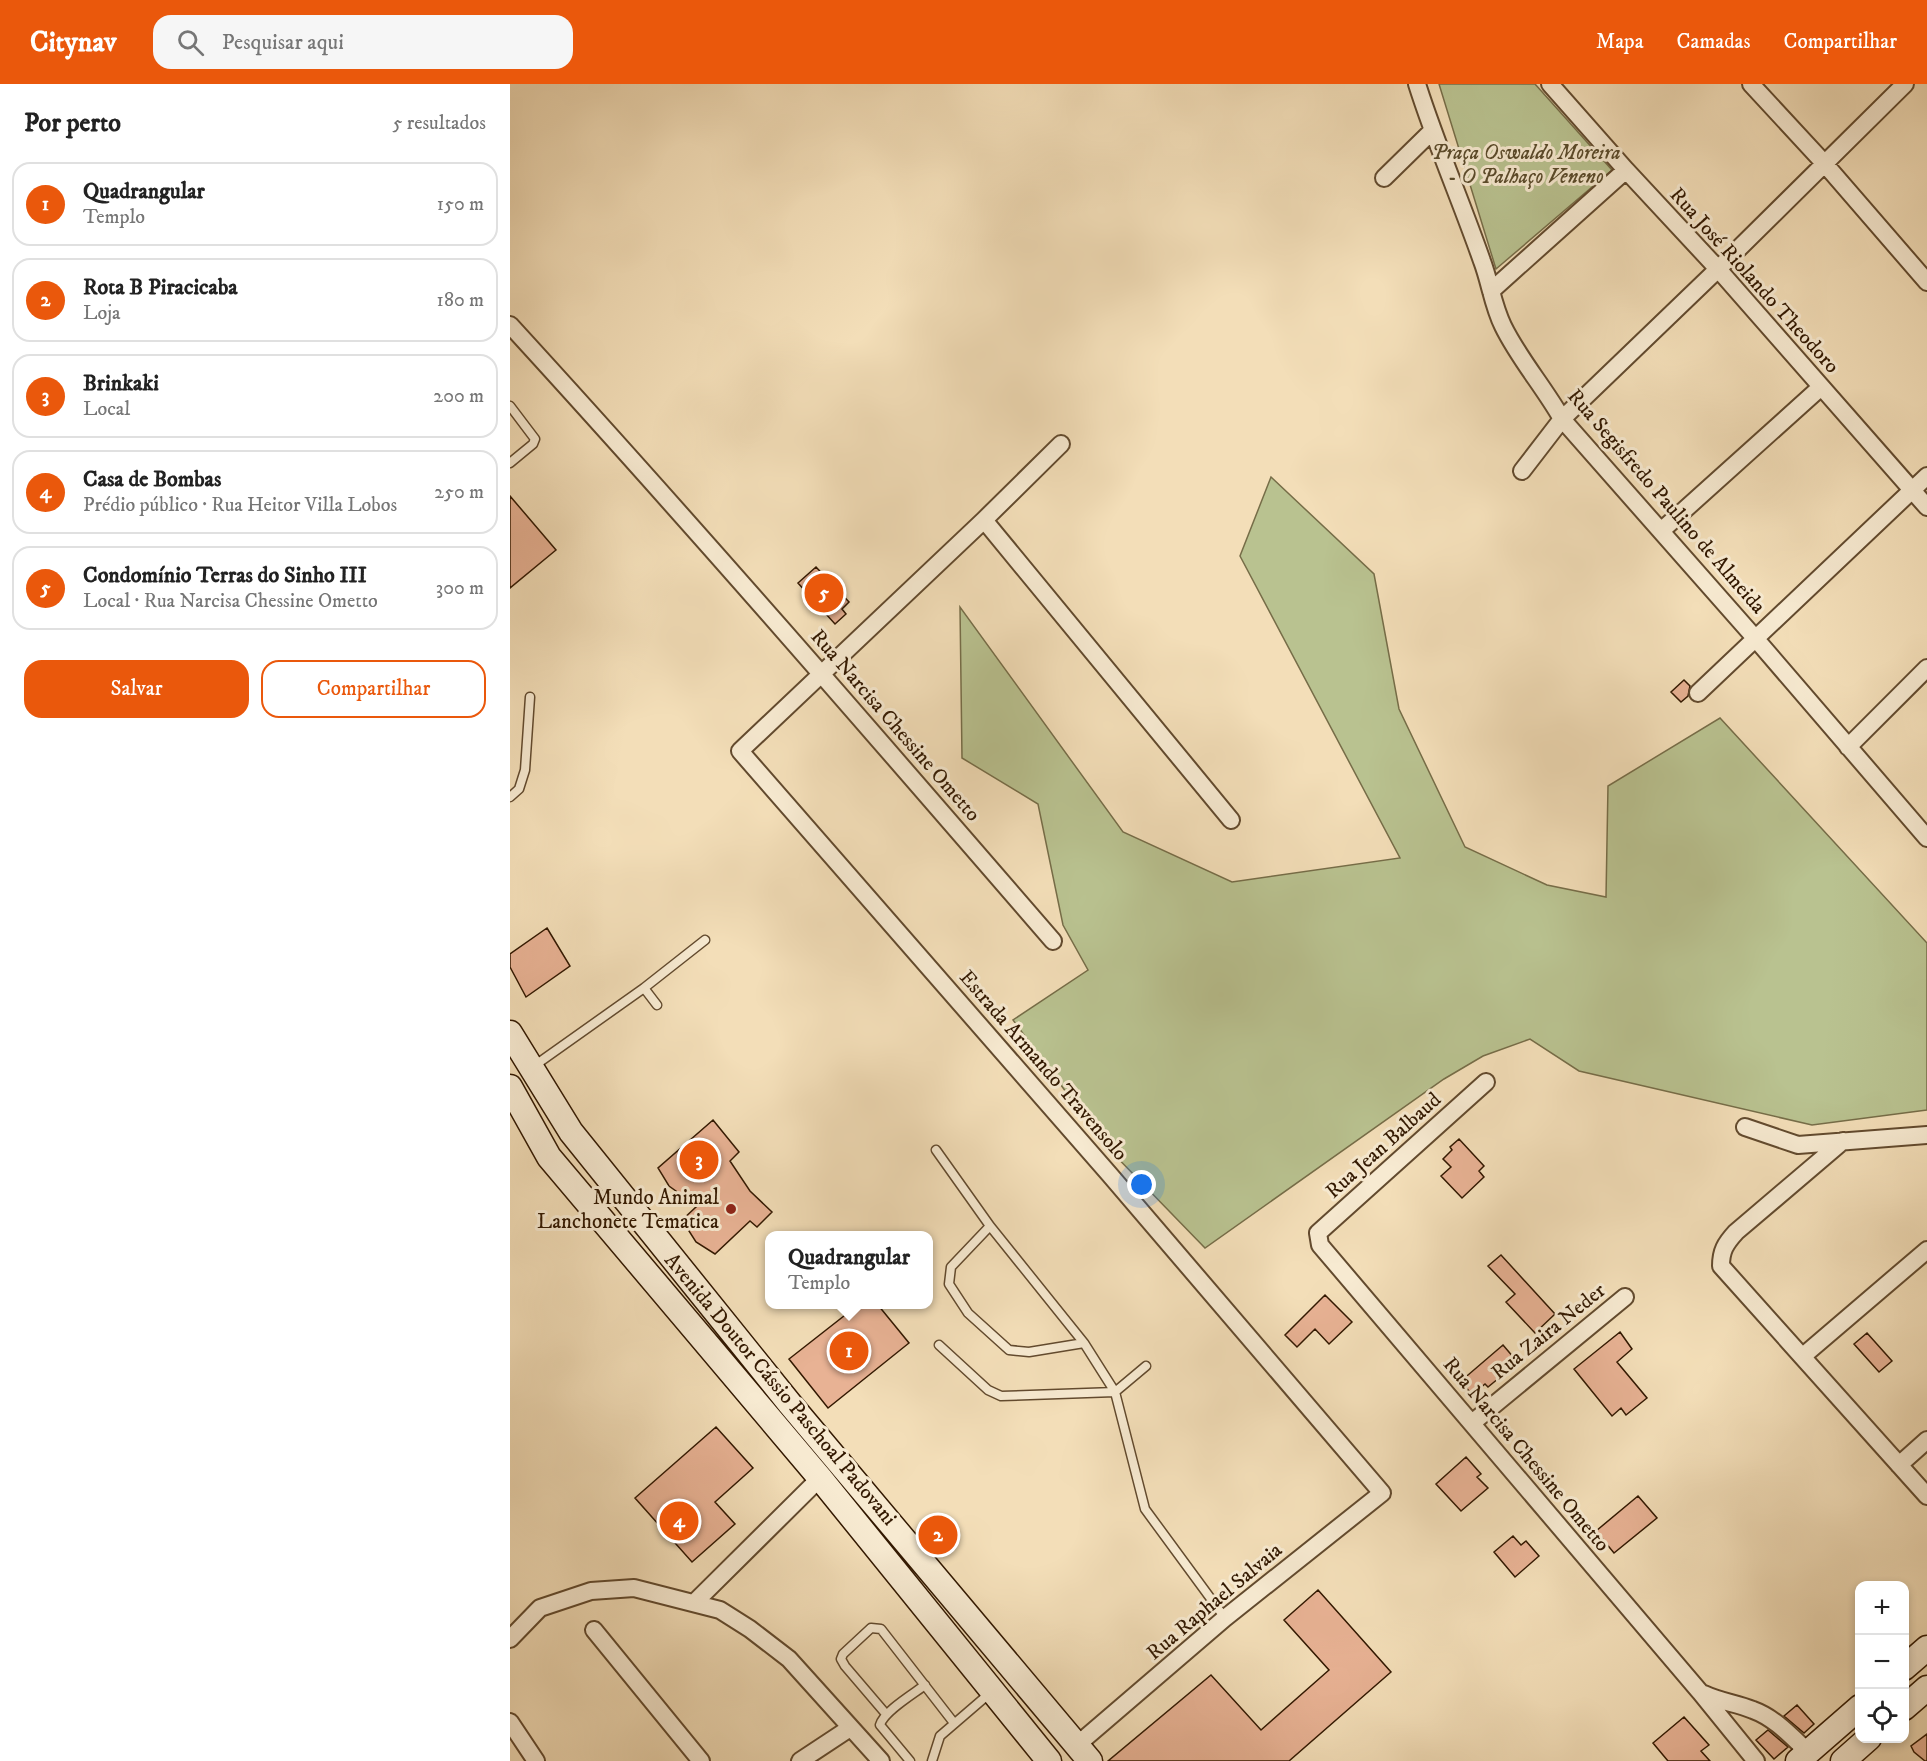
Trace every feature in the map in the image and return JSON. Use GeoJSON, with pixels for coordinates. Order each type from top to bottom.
{"type":"FeatureCollection","features":[{"type":"Feature","properties":{"kind":"main road","name":"Avenida Doutor Cássio Paschoal Padovani"},"geometry":{"type":"LineString","coordinates":[[510,1033],[571,1132],[790,1404],[1083,1753]]}},
{"type":"Feature","properties":{"kind":"main road","name":"Avenida Doutor Cássio Paschoal Padovani"},"geometry":{"type":"LineString","coordinates":[[510,1087],[549,1157],[820,1478],[1048,1761]]}},
{"type":"Feature","properties":{"kind":"main road"},"geometry":{"type":"LineString","coordinates":[[820,1478],[827,1471],[834,1471],[869,1505],[882,1512]]}},
{"type":"Feature","properties":{"kind":"main road"},"geometry":{"type":"LineString","coordinates":[[1909,1664],[1927,1648]]}},
{"type":"Feature","properties":{"kind":"main road"},"geometry":{"type":"LineString","coordinates":[[1909,1704],[1927,1688]]}},
{"type":"Feature","properties":{"kind":"main road"},"geometry":{"type":"LineString","coordinates":[[1803,1757],[1855,1711]]}},
{"type":"Feature","properties":{"kind":"main road"},"geometry":{"type":"LineString","coordinates":[[1843,1761],[1863,1743]]}},
{"type":"Feature","properties":{"kind":"street","name":"Rua Segisfredo Paulino de Almeida"},"geometry":{"type":"LineString","coordinates":[[1417,84],[1432,131],[1483,263],[1502,326],[1562,419],[1927,838]]}},
{"type":"Feature","properties":{"kind":"street","name":"Rua José Riolando Theodoro"},"geometry":{"type":"LineString","coordinates":[[1550,84],[1718,269],[1927,507]]}},
{"type":"Feature","properties":{"kind":"street"},"geometry":{"type":"LineString","coordinates":[[1751,84],[1824,163],[1927,282]]}},
{"type":"Feature","properties":{"kind":"street"},"geometry":{"type":"LineString","coordinates":[[1522,471],[1562,419],[1905,84]]}},
{"type":"Feature","properties":{"kind":"street"},"geometry":{"type":"LineString","coordinates":[[1384,178],[1432,131]]}},
{"type":"Feature","properties":{"kind":"street"},"geometry":{"type":"LineString","coordinates":[[1491,291],[1626,170]]}},
{"type":"Feature","properties":{"kind":"street","name":"Rua Narcisa Chessine Ometto"},"geometry":{"type":"LineString","coordinates":[[510,325],[651,479],[1053,941]]}},
{"type":"Feature","properties":{"kind":"street"},"geometry":{"type":"LineString","coordinates":[[1661,531],[1821,387]]}},
{"type":"Feature","properties":{"kind":"street"},"geometry":{"type":"LineString","coordinates":[[822,673],[1061,444]]}},
{"type":"Feature","properties":{"kind":"street"},"geometry":{"type":"LineString","coordinates":[[1698,693],[1927,476]]}},
{"type":"Feature","properties":{"kind":"street"},"geometry":{"type":"LineString","coordinates":[[984,520],[1231,820]]}},
{"type":"Feature","properties":{"kind":"street"},"geometry":{"type":"LineString","coordinates":[[1848,747],[1927,668]]}},
{"type":"Feature","properties":{"kind":"street","name":"Estrada Armando Travensolo"},"geometry":{"type":"LineString","coordinates":[[822,673],[740,751],[1110,1175],[1382,1493]]}},
{"type":"Feature","properties":{"kind":"street","name":"Rua Jean Balbaud"},"geometry":{"type":"LineString","coordinates":[[1320,1245],[1318,1233],[1486,1082]]}},
{"type":"Feature","properties":{"kind":"street"},"geometry":{"type":"LineString","coordinates":[[1745,1127],[1798,1145],[1927,1135]]}},
{"type":"Feature","properties":{"kind":"street"},"geometry":{"type":"LineString","coordinates":[[1843,1141],[1736,1232],[1725,1244],[1721,1255],[1722,1266],[1927,1496]]}},
{"type":"Feature","properties":{"kind":"street","name":"Rua Narcisa Chessine Ometto"},"geometry":{"type":"LineString","coordinates":[[1320,1245],[1756,1761]]}},
{"type":"Feature","properties":{"kind":"street"},"geometry":{"type":"LineString","coordinates":[[1803,1356],[1927,1250]]}},
{"type":"Feature","properties":{"kind":"street","name":"Rua Zaira Neder"},"geometry":{"type":"LineString","coordinates":[[1472,1423],[1625,1297]]}},
{"type":"Feature","properties":{"kind":"street"},"geometry":{"type":"LineString","coordinates":[[1899,1465],[1927,1440]]}},
{"type":"Feature","properties":{"kind":"street"},"geometry":{"type":"LineString","coordinates":[[694,1603],[820,1478]]}},
{"type":"Feature","properties":{"kind":"street","name":"Rua Raphael Salvaia"},"geometry":{"type":"LineString","coordinates":[[1083,1753],[1225,1618],[1382,1493]]}},
{"type":"Feature","properties":{"kind":"street"},"geometry":{"type":"LineString","coordinates":[[510,1639],[540,1608],[591,1591],[634,1588],[720,1610],[781,1653],[881,1761]]}},
{"type":"Feature","properties":{"kind":"street"},"geometry":{"type":"LineString","coordinates":[[594,1630],[700,1761]]}},
{"type":"Feature","properties":{"kind":"street","name":"Rua Narcisa Chessine Ometto"},"geometry":{"type":"LineString","coordinates":[[1700,1692],[1722,1702],[1753,1710],[1767,1718],[1788,1732],[1803,1757]]}},
{"type":"Feature","properties":{"kind":"street"},"geometry":{"type":"LineString","coordinates":[[510,1722],[536,1761]]}},
{"type":"Feature","properties":{"kind":"street"},"geometry":{"type":"LineString","coordinates":[[800,1761],[850,1728]]}},
{"type":"Feature","properties":{"kind":"lane"},"geometry":{"type":"LineString","coordinates":[[510,406],[535,439],[533,444],[510,463]]}},
{"type":"Feature","properties":{"kind":"lane"},"geometry":{"type":"LineString","coordinates":[[510,797],[519,789],[525,770],[530,697]]}},
{"type":"Feature","properties":{"kind":"lane"},"geometry":{"type":"LineString","coordinates":[[531,1068],[644,988],[705,940]]}},
{"type":"Feature","properties":{"kind":"lane"},"geometry":{"type":"LineString","coordinates":[[644,988],[657,1005]]}},
{"type":"Feature","properties":{"kind":"lane"},"geometry":{"type":"LineString","coordinates":[[936,1150],[990,1226],[1084,1343],[1115,1392],[1145,1509],[1225,1618]]}},
{"type":"Feature","properties":{"kind":"lane"},"geometry":{"type":"LineString","coordinates":[[990,1226],[951,1267],[948,1275],[949,1284],[968,1313],[1010,1350],[1017,1352],[1084,1343]]}},
{"type":"Feature","properties":{"kind":"lane"},"geometry":{"type":"LineString","coordinates":[[939,1345],[988,1390],[1001,1396],[1115,1392],[1146,1366]]}},
{"type":"Feature","properties":{"kind":"lane"},"geometry":{"type":"LineString","coordinates":[[886,1714],[841,1659],[843,1654],[871,1628],[881,1629],[954,1723]]}},
{"type":"Feature","properties":{"kind":"lane"},"geometry":{"type":"LineString","coordinates":[[910,1761],[880,1725],[886,1714],[925,1685]]}},
{"type":"Feature","properties":{"kind":"lane"},"geometry":{"type":"LineString","coordinates":[[932,1761],[937,1741],[954,1723],[992,1692]]}},
{"type":"Feature","properties":{"kind":"green space","name":"Praça Oswaldo Moreira - O Palhaço Veneno"},"geometry":{"type":"Polygon","coordinates":[[[1439,84],[1535,84],[1612,170],[1496,269],[1439,84]]]}},
{"type":"Feature","properties":{"kind":"green space"},"geometry":{"type":"Polygon","coordinates":[[[1271,477],[1374,574],[1399,709],[1465,847],[1547,885],[1606,897],[1608,786],[1720,718],[1927,943],[1927,1110],[1812,1125],[1579,1071],[1530,1039],[1483,1056],[1444,1079],[1205,1248],[1105,1145],[1013,1020],[1088,970],[1063,925],[1038,804],[962,758],[960,607],[1123,832],[1232,882],[1400,858],[1240,556],[1271,477]]]}},
{"type":"Feature","properties":{"kind":"building"},"geometry":{"type":"Polygon","coordinates":[[[510,496],[556,550],[510,588],[510,496]]]}},
{"type":"Feature","properties":{"kind":"building"},"geometry":{"type":"Polygon","coordinates":[[[816,567],[849,602],[842,609],[846,614],[835,624],[798,583],[816,567]]]}},
{"type":"Feature","properties":{"kind":"building"},"geometry":{"type":"Polygon","coordinates":[[[1684,680],[1690,686],[1688,696],[1681,702],[1671,692],[1684,680]]]}},
{"type":"Feature","properties":{"kind":"building"},"geometry":{"type":"Polygon","coordinates":[[[547,928],[570,966],[526,997],[510,967],[510,954],[547,928]]]}},
{"type":"Feature","properties":{"kind":"building"},"geometry":{"type":"Polygon","coordinates":[[[713,1120],[739,1152],[730,1161],[750,1191],[772,1212],[757,1227],[750,1221],[715,1254],[696,1242],[682,1220],[697,1206],[669,1186],[658,1168],[713,1120]]]}},
{"type":"Feature","properties":{"kind":"building"},"geometry":{"type":"Polygon","coordinates":[[[1459,1139],[1484,1166],[1479,1171],[1484,1177],[1462,1198],[1441,1176],[1451,1167],[1443,1159],[1452,1150],[1450,1147],[1459,1139]]]}},
{"type":"Feature","properties":{"kind":"building"},"geometry":{"type":"Polygon","coordinates":[[[1501,1255],[1555,1314],[1535,1333],[1506,1302],[1515,1294],[1488,1266],[1501,1255]]]}},
{"type":"Feature","properties":{"kind":"building"},"geometry":{"type":"Polygon","coordinates":[[[1325,1295],[1352,1322],[1329,1344],[1315,1329],[1297,1347],[1285,1335],[1325,1295]]]}},
{"type":"Feature","properties":{"kind":"building"},"geometry":{"type":"Polygon","coordinates":[[[853,1309],[881,1309],[909,1343],[828,1408],[789,1359],[853,1309]]]}},
{"type":"Feature","properties":{"kind":"building"},"geometry":{"type":"Polygon","coordinates":[[[1620,1332],[1632,1349],[1617,1362],[1647,1398],[1626,1415],[1621,1408],[1612,1416],[1574,1369],[1620,1332]]]}},
{"type":"Feature","properties":{"kind":"building"},"geometry":{"type":"Polygon","coordinates":[[[1867,1333],[1892,1361],[1879,1372],[1854,1344],[1867,1333]]]}},
{"type":"Feature","properties":{"kind":"building"},"geometry":{"type":"Polygon","coordinates":[[[1503,1345],[1514,1358],[1495,1373],[1499,1378],[1488,1387],[1485,1384],[1472,1395],[1461,1381],[1503,1345]]]}},
{"type":"Feature","properties":{"kind":"building"},"geometry":{"type":"Polygon","coordinates":[[[716,1427],[753,1468],[715,1502],[735,1524],[692,1562],[635,1498],[716,1427]]]}},
{"type":"Feature","properties":{"kind":"building"},"geometry":{"type":"Polygon","coordinates":[[[1466,1457],[1481,1474],[1477,1477],[1488,1488],[1461,1511],[1436,1484],[1466,1457]]]}},
{"type":"Feature","properties":{"kind":"building"},"geometry":{"type":"Polygon","coordinates":[[[1638,1496],[1657,1518],[1614,1553],[1596,1531],[1638,1496]]]}},
{"type":"Feature","properties":{"kind":"building"},"geometry":{"type":"Polygon","coordinates":[[[1513,1536],[1521,1545],[1526,1541],[1539,1556],[1515,1577],[1494,1552],[1513,1536]]]}},
{"type":"Feature","properties":{"kind":"building"},"geometry":{"type":"Polygon","coordinates":[[[1318,1590],[1391,1672],[1289,1761],[1108,1761],[1211,1675],[1261,1730],[1329,1670],[1284,1620],[1318,1590]]]}},
{"type":"Feature","properties":{"kind":"building"},"geometry":{"type":"Polygon","coordinates":[[[1797,1705],[1814,1724],[1804,1733],[1784,1716],[1797,1705]]]}},
{"type":"Feature","properties":{"kind":"building"},"geometry":{"type":"Polygon","coordinates":[[[1684,1717],[1709,1745],[1701,1751],[1710,1761],[1668,1761],[1653,1743],[1684,1717]]]}},
{"type":"Feature","properties":{"kind":"building"},"geometry":{"type":"Polygon","coordinates":[[[1768,1730],[1788,1747],[1774,1759],[1756,1740],[1768,1730]]]}},
{"type":"Feature","properties":{"kind":"building"},"geometry":{"type":"Polygon","coordinates":[[[1927,1734],[1927,1761],[1925,1761],[1914,1752],[1911,1746],[1927,1734]]]}},
{"type":"Feature","properties":{"kind":"place","name":"Condomínio Terras do Sinho III"},"geometry":{"type":"Point","coordinates":[824,593]}},
{"type":"Feature","properties":{"kind":"place","name":"Brinkaki"},"geometry":{"type":"Point","coordinates":[699,1160]}},
{"type":"Feature","properties":{"kind":"place","name":"Mundo Animal Lanchonete Tematica"},"geometry":{"type":"Point","coordinates":[731,1209]}},
{"type":"Feature","properties":{"kind":"place","name":"Quadrangular"},"geometry":{"type":"Point","coordinates":[849,1351]}},
{"type":"Feature","properties":{"kind":"place","name":"Casa de Bombas"},"geometry":{"type":"Point","coordinates":[679,1521]}},
{"type":"Feature","properties":{"kind":"place","name":"Rota B Piracicaba"},"geometry":{"type":"Point","coordinates":[938,1535]}}]}
